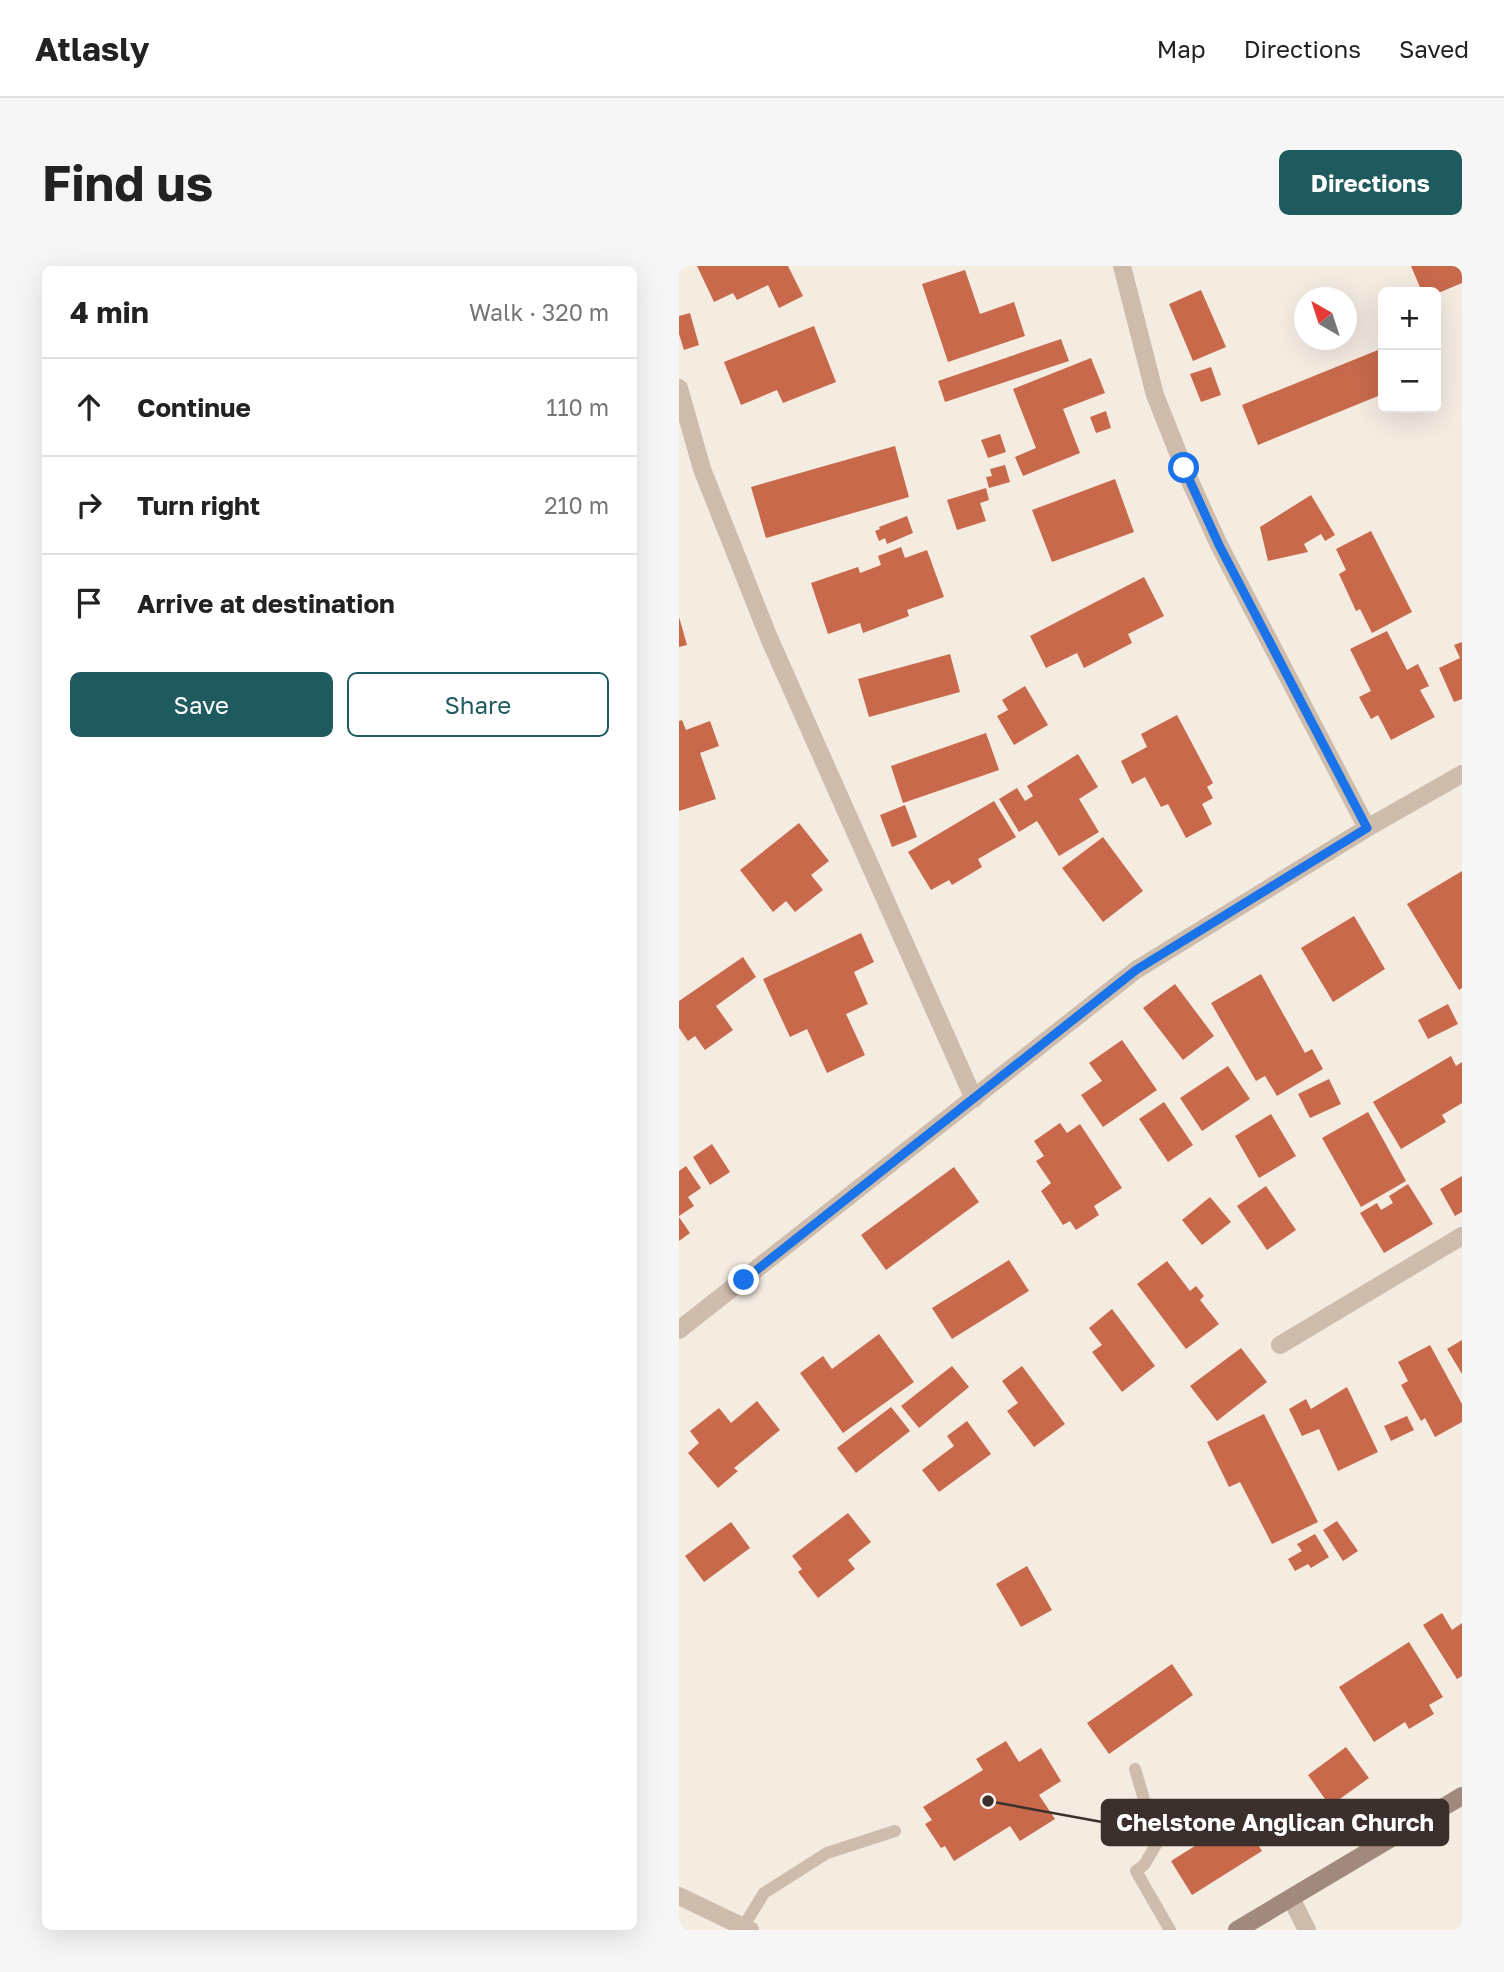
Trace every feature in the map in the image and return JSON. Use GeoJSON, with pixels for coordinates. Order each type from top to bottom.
{"type":"FeatureCollection","features":[{"type":"Feature","properties":{"kind":"street"},"geometry":{"type":"LineString","coordinates":[[1122,266],[1155,395],[1189,479],[1219,545],[1367,828]]}},
{"type":"Feature","properties":{"kind":"street"},"geometry":{"type":"LineString","coordinates":[[679,388],[702,469],[769,638],[974,1099]]}},
{"type":"Feature","properties":{"kind":"street"},"geometry":{"type":"LineString","coordinates":[[679,1330],[1136,970],[1367,828],[1462,774]]}},
{"type":"Feature","properties":{"kind":"street"},"geometry":{"type":"LineString","coordinates":[[1280,1345],[1462,1236]]}},
{"type":"Feature","properties":{"kind":"street"},"geometry":{"type":"LineString","coordinates":[[1237,1930],[1462,1796]]}},
{"type":"Feature","properties":{"kind":"street"},"geometry":{"type":"LineString","coordinates":[[679,1896],[746,1928]]}},
{"type":"Feature","properties":{"kind":"street"},"geometry":{"type":"LineString","coordinates":[[1291,1898],[1307,1930]]}},
{"type":"Feature","properties":{"kind":"lane"},"geometry":{"type":"LineString","coordinates":[[1135,1769],[1157,1843],[1144,1865],[1136,1871],[1170,1930]]}},
{"type":"Feature","properties":{"kind":"lane"},"geometry":{"type":"LineString","coordinates":[[746,1928],[764,1893],[827,1853],[895,1830]]}},
{"type":"Feature","properties":{"kind":"building"},"geometry":{"type":"Polygon","coordinates":[[[697,266],[788,266],[803,296],[779,308],[768,285],[737,300],[733,293],[714,302],[697,266]]]}},
{"type":"Feature","properties":{"kind":"building"},"geometry":{"type":"Polygon","coordinates":[[[1411,266],[1462,266],[1462,283],[1441,292],[1441,287],[1420,287],[1411,266]]]}},
{"type":"Feature","properties":{"kind":"building"},"geometry":{"type":"Polygon","coordinates":[[[965,270],[980,314],[1014,302],[1025,336],[948,362],[922,284],[965,270]]]}},
{"type":"Feature","properties":{"kind":"building"},"geometry":{"type":"Polygon","coordinates":[[[1201,290],[1226,347],[1193,361],[1169,304],[1201,290]]]}},
{"type":"Feature","properties":{"kind":"building"},"geometry":{"type":"Polygon","coordinates":[[[690,313],[699,345],[684,350],[679,334],[679,316],[690,313]]]}},
{"type":"Feature","properties":{"kind":"building"},"geometry":{"type":"Polygon","coordinates":[[[814,326],[836,382],[783,403],[777,390],[741,405],[724,362],[814,326]]]}},
{"type":"Feature","properties":{"kind":"building"},"geometry":{"type":"Polygon","coordinates":[[[1061,339],[1069,361],[945,402],[938,381],[1061,339]]]}},
{"type":"Feature","properties":{"kind":"building"},"geometry":{"type":"Polygon","coordinates":[[[1378,350],[1378,396],[1258,445],[1242,405],[1378,350]]]}},
{"type":"Feature","properties":{"kind":"building"},"geometry":{"type":"Polygon","coordinates":[[[1091,358],[1105,393],[1063,409],[1080,453],[1023,476],[1015,457],[1036,448],[1013,389],[1091,358]]]}},
{"type":"Feature","properties":{"kind":"building"},"geometry":{"type":"Polygon","coordinates":[[[1211,367],[1221,395],[1201,402],[1190,374],[1211,367]]]}},
{"type":"Feature","properties":{"kind":"building"},"geometry":{"type":"Polygon","coordinates":[[[1106,411],[1111,428],[1096,433],[1090,417],[1106,411]]]}},
{"type":"Feature","properties":{"kind":"building"},"geometry":{"type":"Polygon","coordinates":[[[1000,434],[1006,452],[988,458],[981,440],[1000,434]]]}},
{"type":"Feature","properties":{"kind":"building"},"geometry":{"type":"Polygon","coordinates":[[[895,446],[909,497],[766,538],[751,487],[895,446]]]}},
{"type":"Feature","properties":{"kind":"building"},"geometry":{"type":"Polygon","coordinates":[[[1005,465],[1010,482],[989,488],[986,477],[992,476],[990,469],[1005,465]]]}},
{"type":"Feature","properties":{"kind":"building"},"geometry":{"type":"Polygon","coordinates":[[[1115,479],[1134,532],[1052,562],[1032,510],[1115,479]]]}},
{"type":"Feature","properties":{"kind":"building"},"geometry":{"type":"Polygon","coordinates":[[[986,488],[989,500],[980,503],[986,521],[957,530],[947,500],[986,488]]]}},
{"type":"Feature","properties":{"kind":"building"},"geometry":{"type":"Polygon","coordinates":[[[1311,495],[1335,535],[1325,541],[1321,534],[1304,544],[1308,552],[1268,561],[1260,527],[1311,495]]]}},
{"type":"Feature","properties":{"kind":"building"},"geometry":{"type":"Polygon","coordinates":[[[907,516],[913,533],[887,544],[885,538],[879,541],[875,531],[880,529],[879,527],[907,516]]]}},
{"type":"Feature","properties":{"kind":"building"},"geometry":{"type":"Polygon","coordinates":[[[1371,531],[1412,612],[1372,633],[1360,609],[1356,611],[1339,574],[1346,570],[1336,549],[1371,531]]]}},
{"type":"Feature","properties":{"kind":"building"},"geometry":{"type":"Polygon","coordinates":[[[901,547],[905,558],[927,550],[944,597],[907,610],[909,616],[863,633],[860,623],[828,634],[811,583],[858,567],[860,573],[881,565],[878,556],[901,547]]]}},
{"type":"Feature","properties":{"kind":"building"},"geometry":{"type":"Polygon","coordinates":[[[1144,577],[1164,616],[1128,634],[1132,643],[1084,668],[1077,653],[1046,668],[1030,636],[1144,577]]]}},
{"type":"Feature","properties":{"kind":"building"},"geometry":{"type":"Polygon","coordinates":[[[679,617],[687,645],[679,647],[679,617]]]}},
{"type":"Feature","properties":{"kind":"building"},"geometry":{"type":"Polygon","coordinates":[[[1387,631],[1407,670],[1418,664],[1429,686],[1420,690],[1435,717],[1391,740],[1378,715],[1371,719],[1359,697],[1371,691],[1350,649],[1387,631]]]}},
{"type":"Feature","properties":{"kind":"building"},"geometry":{"type":"Polygon","coordinates":[[[1462,642],[1462,699],[1454,702],[1439,668],[1460,658],[1454,645],[1462,642]]]}},
{"type":"Feature","properties":{"kind":"building"},"geometry":{"type":"Polygon","coordinates":[[[950,654],[960,692],[869,717],[858,679],[950,654]]]}},
{"type":"Feature","properties":{"kind":"building"},"geometry":{"type":"Polygon","coordinates":[[[1025,686],[1048,725],[1014,745],[997,716],[1008,710],[1002,700],[1025,686]]]}},
{"type":"Feature","properties":{"kind":"building"},"geometry":{"type":"Polygon","coordinates":[[[1177,715],[1213,783],[1207,787],[1213,798],[1202,804],[1212,824],[1186,838],[1168,804],[1161,807],[1145,777],[1132,784],[1121,761],[1147,747],[1141,734],[1177,715]]]}},
{"type":"Feature","properties":{"kind":"building"},"geometry":{"type":"Polygon","coordinates":[[[682,720],[686,730],[710,721],[719,746],[700,753],[716,799],[679,811],[679,721],[682,720]]]}},
{"type":"Feature","properties":{"kind":"building"},"geometry":{"type":"Polygon","coordinates":[[[986,733],[999,770],[903,803],[891,766],[986,733]]]}},
{"type":"Feature","properties":{"kind":"building"},"geometry":{"type":"Polygon","coordinates":[[[1078,754],[1098,787],[1079,799],[1099,832],[1059,856],[1037,821],[1019,832],[999,799],[1017,788],[1025,801],[1033,796],[1027,786],[1078,754]]]}},
{"type":"Feature","properties":{"kind":"building"},"geometry":{"type":"Polygon","coordinates":[[[994,801],[1016,837],[978,859],[982,867],[952,885],[949,880],[931,890],[908,852],[994,801]]]}},
{"type":"Feature","properties":{"kind":"building"},"geometry":{"type":"Polygon","coordinates":[[[905,805],[917,837],[892,847],[880,815],[905,805]]]}},
{"type":"Feature","properties":{"kind":"building"},"geometry":{"type":"Polygon","coordinates":[[[799,823],[829,861],[811,875],[823,890],[795,912],[786,901],[773,912],[740,870],[799,823]]]}},
{"type":"Feature","properties":{"kind":"building"},"geometry":{"type":"Polygon","coordinates":[[[1103,837],[1143,891],[1103,922],[1062,868],[1103,837]]]}},
{"type":"Feature","properties":{"kind":"building"},"geometry":{"type":"Polygon","coordinates":[[[1462,871],[1462,988],[1459,990],[1407,904],[1462,871]]]}},
{"type":"Feature","properties":{"kind":"building"},"geometry":{"type":"Polygon","coordinates":[[[1354,916],[1385,969],[1333,1002],[1301,948],[1354,916]]]}},
{"type":"Feature","properties":{"kind":"building"},"geometry":{"type":"Polygon","coordinates":[[[861,933],[874,962],[854,972],[868,1004],[846,1014],[865,1055],[827,1073],[807,1029],[790,1037],[763,979],[861,933]]]}},
{"type":"Feature","properties":{"kind":"building"},"geometry":{"type":"Polygon","coordinates":[[[743,957],[756,977],[716,1006],[733,1030],[705,1050],[695,1036],[688,1041],[679,1028],[679,1001],[743,957]]]}},
{"type":"Feature","properties":{"kind":"building"},"geometry":{"type":"Polygon","coordinates":[[[1261,974],[1305,1053],[1312,1049],[1323,1069],[1277,1096],[1265,1076],[1256,1081],[1211,1003],[1261,974]]]}},
{"type":"Feature","properties":{"kind":"building"},"geometry":{"type":"Polygon","coordinates":[[[1175,984],[1214,1036],[1183,1060],[1143,1008],[1175,984]]]}},
{"type":"Feature","properties":{"kind":"building"},"geometry":{"type":"Polygon","coordinates":[[[1448,1004],[1458,1024],[1428,1039],[1418,1020],[1448,1004]]]}},
{"type":"Feature","properties":{"kind":"building"},"geometry":{"type":"Polygon","coordinates":[[[1122,1040],[1157,1090],[1103,1127],[1081,1095],[1102,1081],[1089,1063],[1122,1040]]]}},
{"type":"Feature","properties":{"kind":"building"},"geometry":{"type":"Polygon","coordinates":[[[1451,1056],[1456,1066],[1462,1062],[1462,1103],[1442,1115],[1446,1122],[1401,1149],[1373,1102],[1451,1056]]]}},
{"type":"Feature","properties":{"kind":"building"},"geometry":{"type":"Polygon","coordinates":[[[1228,1066],[1250,1099],[1202,1131],[1180,1098],[1228,1066]]]}},
{"type":"Feature","properties":{"kind":"building"},"geometry":{"type":"Polygon","coordinates":[[[1329,1079],[1341,1104],[1310,1118],[1298,1094],[1329,1079]]]}},
{"type":"Feature","properties":{"kind":"building"},"geometry":{"type":"Polygon","coordinates":[[[1164,1102],[1193,1145],[1168,1162],[1139,1119],[1164,1102]]]}},
{"type":"Feature","properties":{"kind":"building"},"geometry":{"type":"Polygon","coordinates":[[[1368,1112],[1406,1181],[1361,1207],[1322,1138],[1368,1112]]]}},
{"type":"Feature","properties":{"kind":"building"},"geometry":{"type":"Polygon","coordinates":[[[1271,1114],[1296,1156],[1259,1178],[1235,1136],[1271,1114]]]}},
{"type":"Feature","properties":{"kind":"building"},"geometry":{"type":"Polygon","coordinates":[[[1060,1123],[1067,1133],[1080,1124],[1122,1188],[1094,1206],[1099,1215],[1076,1230],[1070,1221],[1063,1225],[1041,1191],[1051,1183],[1036,1161],[1044,1156],[1034,1141],[1060,1123]]]}},
{"type":"Feature","properties":{"kind":"building"},"geometry":{"type":"Polygon","coordinates":[[[712,1144],[730,1172],[710,1185],[693,1157],[712,1144]]]}},
{"type":"Feature","properties":{"kind":"building"},"geometry":{"type":"Polygon","coordinates":[[[686,1166],[701,1188],[688,1197],[694,1206],[679,1216],[679,1171],[686,1166]]]}},
{"type":"Feature","properties":{"kind":"building"},"geometry":{"type":"Polygon","coordinates":[[[954,1167],[979,1202],[886,1270],[861,1235],[954,1167]]]}},
{"type":"Feature","properties":{"kind":"building"},"geometry":{"type":"Polygon","coordinates":[[[1462,1176],[1462,1212],[1455,1216],[1440,1189],[1462,1176]]]}},
{"type":"Feature","properties":{"kind":"building"},"geometry":{"type":"Polygon","coordinates":[[[1408,1184],[1433,1224],[1384,1253],[1360,1213],[1377,1203],[1381,1210],[1393,1203],[1389,1196],[1408,1184]]]}},
{"type":"Feature","properties":{"kind":"building"},"geometry":{"type":"Polygon","coordinates":[[[1266,1186],[1296,1230],[1267,1250],[1237,1206],[1266,1186]]]}},
{"type":"Feature","properties":{"kind":"building"},"geometry":{"type":"Polygon","coordinates":[[[1210,1197],[1231,1222],[1202,1245],[1182,1220],[1210,1197]]]}},
{"type":"Feature","properties":{"kind":"building"},"geometry":{"type":"Polygon","coordinates":[[[679,1217],[690,1233],[679,1241],[679,1217]]]}},
{"type":"Feature","properties":{"kind":"building"},"geometry":{"type":"Polygon","coordinates":[[[1009,1260],[1029,1291],[952,1339],[932,1308],[1009,1260]]]}},
{"type":"Feature","properties":{"kind":"building"},"geometry":{"type":"Polygon","coordinates":[[[1167,1261],[1190,1291],[1196,1286],[1204,1296],[1200,1300],[1219,1324],[1186,1349],[1137,1284],[1167,1261]]]}},
{"type":"Feature","properties":{"kind":"building"},"geometry":{"type":"Polygon","coordinates":[[[1112,1309],[1155,1366],[1122,1392],[1092,1352],[1102,1345],[1089,1328],[1112,1309]]]}},
{"type":"Feature","properties":{"kind":"building"},"geometry":{"type":"Polygon","coordinates":[[[879,1334],[914,1382],[843,1433],[800,1373],[823,1356],[832,1369],[879,1334]]]}},
{"type":"Feature","properties":{"kind":"building"},"geometry":{"type":"Polygon","coordinates":[[[1462,1340],[1462,1374],[1447,1349],[1462,1340]]]}},
{"type":"Feature","properties":{"kind":"building"},"geometry":{"type":"Polygon","coordinates":[[[1430,1345],[1462,1404],[1462,1422],[1435,1437],[1425,1418],[1421,1421],[1401,1385],[1408,1381],[1398,1362],[1430,1345]]]}},
{"type":"Feature","properties":{"kind":"building"},"geometry":{"type":"Polygon","coordinates":[[[1241,1348],[1267,1382],[1217,1421],[1190,1386],[1241,1348]]]}},
{"type":"Feature","properties":{"kind":"building"},"geometry":{"type":"Polygon","coordinates":[[[952,1366],[969,1387],[919,1428],[901,1406],[952,1366]]]}},
{"type":"Feature","properties":{"kind":"building"},"geometry":{"type":"Polygon","coordinates":[[[1022,1366],[1065,1424],[1034,1447],[1007,1411],[1018,1403],[1002,1381],[1022,1366]]]}},
{"type":"Feature","properties":{"kind":"building"},"geometry":{"type":"Polygon","coordinates":[[[1347,1387],[1378,1452],[1338,1471],[1319,1429],[1302,1436],[1289,1409],[1306,1399],[1311,1409],[1347,1387]]]}},
{"type":"Feature","properties":{"kind":"building"},"geometry":{"type":"Polygon","coordinates":[[[757,1401],[780,1430],[734,1468],[738,1471],[718,1488],[688,1453],[699,1443],[690,1431],[719,1408],[731,1423],[757,1401]]]}},
{"type":"Feature","properties":{"kind":"building"},"geometry":{"type":"Polygon","coordinates":[[[891,1407],[910,1431],[856,1473],[837,1448],[891,1407]]]}},
{"type":"Feature","properties":{"kind":"building"},"geometry":{"type":"Polygon","coordinates":[[[1264,1414],[1318,1522],[1272,1544],[1240,1482],[1229,1487],[1207,1442],[1264,1414]]]}},
{"type":"Feature","properties":{"kind":"building"},"geometry":{"type":"Polygon","coordinates":[[[1407,1416],[1414,1430],[1391,1441],[1384,1426],[1407,1416]]]}},
{"type":"Feature","properties":{"kind":"building"},"geometry":{"type":"Polygon","coordinates":[[[967,1421],[991,1454],[939,1492],[922,1470],[954,1446],[947,1436],[967,1421]]]}},
{"type":"Feature","properties":{"kind":"building"},"geometry":{"type":"Polygon","coordinates":[[[848,1513],[871,1542],[848,1560],[855,1569],[818,1598],[798,1572],[802,1569],[792,1556],[848,1513]]]}},
{"type":"Feature","properties":{"kind":"building"},"geometry":{"type":"Polygon","coordinates":[[[1337,1521],[1358,1551],[1343,1561],[1323,1530],[1337,1521]]]}},
{"type":"Feature","properties":{"kind":"building"},"geometry":{"type":"Polygon","coordinates":[[[731,1522],[750,1548],[704,1582],[685,1556],[731,1522]]]}},
{"type":"Feature","properties":{"kind":"building"},"geometry":{"type":"Polygon","coordinates":[[[1315,1534],[1329,1557],[1311,1568],[1308,1564],[1295,1571],[1288,1559],[1302,1551],[1297,1544],[1315,1534]]]}},
{"type":"Feature","properties":{"kind":"building"},"geometry":{"type":"Polygon","coordinates":[[[1027,1566],[1052,1610],[1021,1627],[996,1584],[1027,1566]]]}},
{"type":"Feature","properties":{"kind":"building"},"geometry":{"type":"Polygon","coordinates":[[[1442,1613],[1452,1630],[1462,1623],[1462,1676],[1457,1679],[1423,1625],[1442,1613]]]}},
{"type":"Feature","properties":{"kind":"building"},"geometry":{"type":"Polygon","coordinates":[[[1409,1642],[1443,1697],[1429,1705],[1434,1714],[1409,1729],[1405,1722],[1374,1742],[1339,1687],[1409,1642]]]}},
{"type":"Feature","properties":{"kind":"building"},"geometry":{"type":"Polygon","coordinates":[[[1172,1664],[1193,1695],[1109,1754],[1087,1723],[1172,1664]]]}},
{"type":"Feature","properties":{"kind":"building"},"geometry":{"type":"Polygon","coordinates":[[[1006,1741],[1019,1762],[1041,1748],[1061,1781],[1039,1795],[1055,1819],[1020,1841],[1010,1826],[954,1861],[945,1846],[941,1848],[925,1824],[932,1820],[923,1807],[983,1770],[976,1759],[1006,1741]]]}},
{"type":"Feature","properties":{"kind":"building"},"geometry":{"type":"Polygon","coordinates":[[[1346,1747],[1369,1778],[1330,1806],[1308,1775],[1346,1747]]]}},
{"type":"Feature","properties":{"kind":"building"},"geometry":{"type":"Polygon","coordinates":[[[1241,1817],[1262,1851],[1192,1895],[1171,1861],[1241,1817]]]}},
{"type":"Feature","properties":{"kind":"place","name":"Chelstone Anglican Church"},"geometry":{"type":"Point","coordinates":[988,1801]}},
{"type":"Feature","properties":{"kind":"route"},"geometry":{"type":"LineString","coordinates":[[744,1280],[1136,970],[1367,828],[1219,545],[1184,468]]}}]}
